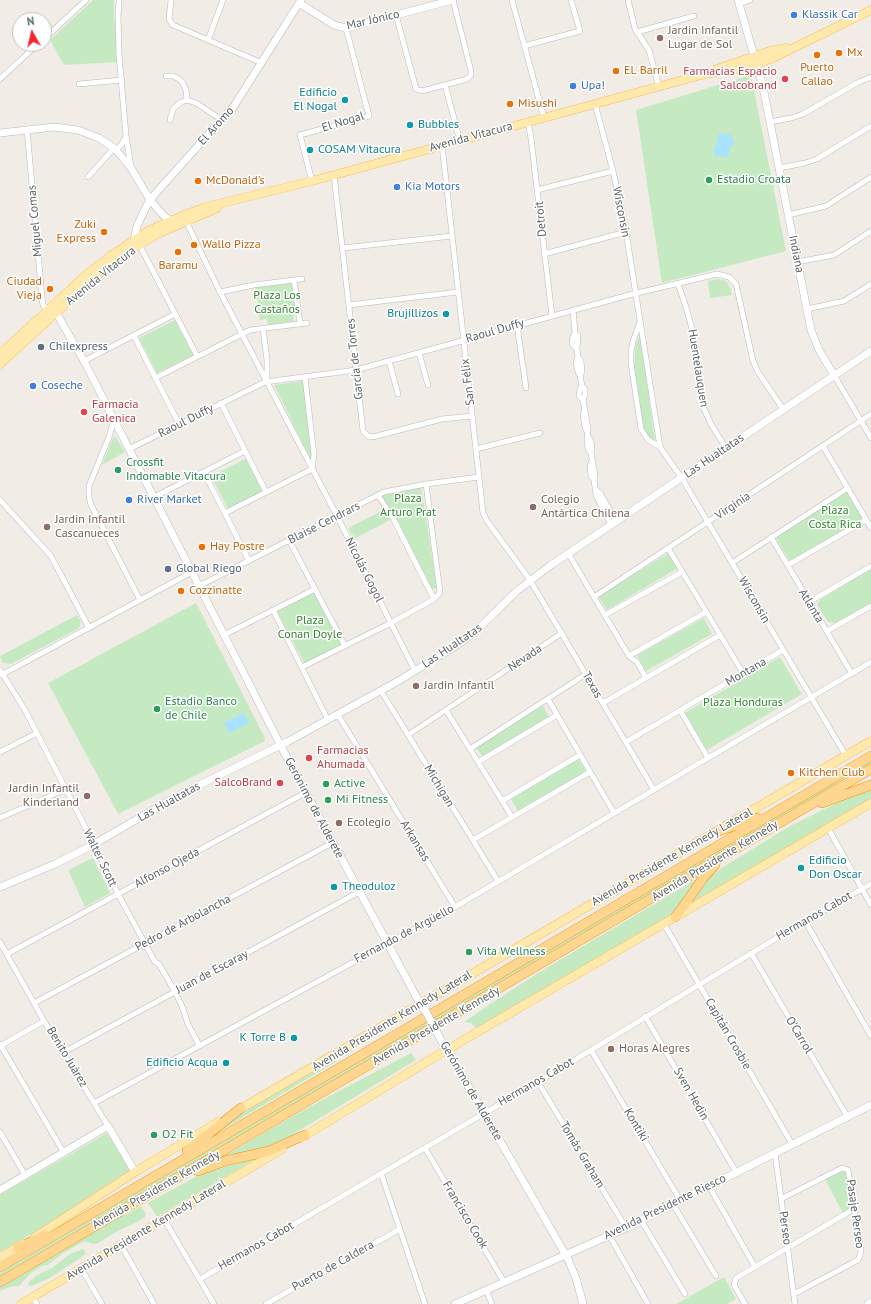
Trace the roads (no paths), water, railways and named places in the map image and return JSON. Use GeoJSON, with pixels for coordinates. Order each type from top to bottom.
{"type":"FeatureCollection","features":[{"type":"Feature","properties":{"kind":"highway","name":"Avenida Presidente Kennedy"},"geometry":{"type":"LineString","coordinates":[[0,1267],[871,756]]}},
{"type":"Feature","properties":{"kind":"highway","name":"Avenida Presidente Kennedy"},"geometry":{"type":"LineString","coordinates":[[0,1282],[871,769]]}},
{"type":"Feature","properties":{"kind":"highway"},"geometry":{"type":"LineString","coordinates":[[797,813],[871,785]]}},
{"type":"Feature","properties":{"kind":"highway"},"geometry":{"type":"LineString","coordinates":[[716,832],[751,821],[780,809]]}},
{"type":"Feature","properties":{"kind":"highway"},"geometry":{"type":"LineString","coordinates":[[675,917],[703,878],[715,865],[731,852]]}},
{"type":"Feature","properties":{"kind":"highway"},"geometry":{"type":"LineString","coordinates":[[154,1177],[241,1108]]}},
{"type":"Feature","properties":{"kind":"highway"},"geometry":{"type":"LineString","coordinates":[[153,1191],[208,1166],[269,1151],[305,1135]]}},
{"type":"Feature","properties":{"kind":"highway"},"geometry":{"type":"LineString","coordinates":[[18,1248],[98,1210]]}},
{"type":"Feature","properties":{"kind":"main road","name":"Avenida Vitacura"},"geometry":{"type":"LineString","coordinates":[[0,364],[52,310],[101,263],[173,222],[206,207],[312,181],[659,87],[705,74],[727,65],[755,60],[770,51],[797,45],[871,10]]}},
{"type":"Feature","properties":{"kind":"main road","name":"Avenida Vitacura"},"geometry":{"type":"LineString","coordinates":[[173,222],[186,221],[237,200]]}},
{"type":"Feature","properties":{"kind":"main road","name":"Avenida Vitacura"},"geometry":{"type":"LineString","coordinates":[[0,354],[52,310]]}},
{"type":"Feature","properties":{"kind":"main road","name":"Avenida Presidente Kennedy Lateral"},"geometry":{"type":"LineString","coordinates":[[0,1258],[18,1248],[135,1172],[241,1108],[422,1007],[871,741]]}},
{"type":"Feature","properties":{"kind":"main road","name":"Avenida Presidente Kennedy Lateral"},"geometry":{"type":"LineString","coordinates":[[21,1304],[35,1300],[81,1268],[447,1050],[871,803]]}},
{"type":"Feature","properties":{"kind":"street"},"geometry":{"type":"LineString","coordinates":[[52,32],[86,0]]}},
{"type":"Feature","properties":{"kind":"street"},"geometry":{"type":"LineString","coordinates":[[119,0],[119,55],[126,136],[131,168]]}},
{"type":"Feature","properties":{"kind":"street"},"geometry":{"type":"LineString","coordinates":[[171,0],[169,19],[173,26],[262,63]]}},
{"type":"Feature","properties":{"kind":"street"},"geometry":{"type":"LineString","coordinates":[[208,40],[223,0]]}},
{"type":"Feature","properties":{"kind":"street"},"geometry":{"type":"LineString","coordinates":[[396,15],[416,89],[422,91],[445,85],[467,79],[471,73],[453,0]]}},
{"type":"Feature","properties":{"kind":"street","name":"Mar Jónico"},"geometry":{"type":"LineString","coordinates":[[300,2],[334,25],[346,28],[453,0]]}},
{"type":"Feature","properties":{"kind":"street"},"geometry":{"type":"LineString","coordinates":[[512,0],[544,118]]}},
{"type":"Feature","properties":{"kind":"street"},"geometry":{"type":"LineString","coordinates":[[524,46],[580,31],[571,0]]}},
{"type":"Feature","properties":{"kind":"street"},"geometry":{"type":"LineString","coordinates":[[628,0],[635,29],[649,50],[659,87]]}},
{"type":"Feature","properties":{"kind":"street"},"geometry":{"type":"LineString","coordinates":[[739,2],[750,0]]}},
{"type":"Feature","properties":{"kind":"street","name":"El Aromo"},"geometry":{"type":"LineString","coordinates":[[135,244],[140,218],[150,200],[241,98],[300,2]]}},
{"type":"Feature","properties":{"kind":"street","name":"Indiana"},"geometry":{"type":"LineString","coordinates":[[739,2],[761,80],[811,330],[816,343],[834,376],[871,438]]}},
{"type":"Feature","properties":{"kind":"street"},"geometry":{"type":"LineString","coordinates":[[637,32],[694,16]]}},
{"type":"Feature","properties":{"kind":"street","name":"El Nogal"},"geometry":{"type":"LineString","coordinates":[[312,181],[300,135],[369,116],[346,28]]}},
{"type":"Feature","properties":{"kind":"street"},"geometry":{"type":"LineString","coordinates":[[0,79],[29,52]]}},
{"type":"Feature","properties":{"kind":"street"},"geometry":{"type":"LineString","coordinates":[[166,76],[173,76],[183,83],[186,90],[187,100]]}},
{"type":"Feature","properties":{"kind":"street"},"geometry":{"type":"LineString","coordinates":[[770,122],[803,114],[857,82],[871,77]]}},
{"type":"Feature","properties":{"kind":"street"},"geometry":{"type":"LineString","coordinates":[[79,84],[122,80]]}},
{"type":"Feature","properties":{"kind":"street"},"geometry":{"type":"LineString","coordinates":[[445,85],[460,141]]}},
{"type":"Feature","properties":{"kind":"street"},"geometry":{"type":"LineString","coordinates":[[170,120],[173,109],[181,102],[187,100],[196,103],[222,120]]}},
{"type":"Feature","properties":{"kind":"street","name":"Wisconsin"},"geometry":{"type":"LineString","coordinates":[[594,104],[613,171],[626,232],[660,447],[682,477],[846,756]]}},
{"type":"Feature","properties":{"kind":"street","name":"Detroit"},"geometry":{"type":"LineString","coordinates":[[528,122],[552,316]]}},
{"type":"Feature","properties":{"kind":"street"},"geometry":{"type":"LineString","coordinates":[[779,168],[818,159],[871,126]]}},
{"type":"Feature","properties":{"kind":"street"},"geometry":{"type":"LineString","coordinates":[[0,133],[27,129],[54,128],[78,130],[99,138],[115,149],[131,168],[150,200],[162,214],[173,222]]}},
{"type":"Feature","properties":{"kind":"street","name":"Miguel Comas"},"geometry":{"type":"LineString","coordinates":[[27,129],[42,298],[43,304],[52,310]]}},
{"type":"Feature","properties":{"kind":"street"},"geometry":{"type":"LineString","coordinates":[[88,177],[115,149],[122,144],[126,136]]}},
{"type":"Feature","properties":{"kind":"street","name":"San Félix"},"geometry":{"type":"LineString","coordinates":[[442,145],[482,506],[487,521],[530,580]]}},
{"type":"Feature","properties":{"kind":"street"},"geometry":{"type":"LineString","coordinates":[[537,190],[613,171]]}},
{"type":"Feature","properties":{"kind":"street","name":"García de Torres"},"geometry":{"type":"LineString","coordinates":[[334,174],[362,429],[368,436],[373,437],[442,419],[472,416]]}},
{"type":"Feature","properties":{"kind":"street"},"geometry":{"type":"LineString","coordinates":[[788,215],[826,206],[871,177]]}},
{"type":"Feature","properties":{"kind":"street","name":"Nicolás Gogol"},"geometry":{"type":"LineString","coordinates":[[186,221],[220,292],[337,516],[415,670]]}},
{"type":"Feature","properties":{"kind":"street"},"geometry":{"type":"LineString","coordinates":[[797,262],[834,254],[871,231]]}},
{"type":"Feature","properties":{"kind":"street"},"geometry":{"type":"LineString","coordinates":[[544,254],[626,232]]}},
{"type":"Feature","properties":{"kind":"street"},"geometry":{"type":"LineString","coordinates":[[343,248],[452,236]]}},
{"type":"Feature","properties":{"kind":"street"},"geometry":{"type":"LineString","coordinates":[[135,244],[197,356]]}},
{"type":"Feature","properties":{"kind":"street","name":"Raoul Duffy"},"geometry":{"type":"LineString","coordinates":[[129,449],[258,384],[356,370],[572,310],[717,274],[725,275],[734,281],[738,288],[753,361],[758,372],[783,409]]}},
{"type":"Feature","properties":{"kind":"street"},"geometry":{"type":"LineString","coordinates":[[220,292],[254,285],[302,279]]}},
{"type":"Feature","properties":{"kind":"street"},"geometry":{"type":"LineString","coordinates":[[294,280],[300,324]]}},
{"type":"Feature","properties":{"kind":"street","name":"Huentelauquen"},"geometry":{"type":"LineString","coordinates":[[678,284],[691,325],[704,409],[712,426],[726,448]]}},
{"type":"Feature","properties":{"kind":"street"},"geometry":{"type":"LineString","coordinates":[[807,309],[844,301],[871,284]]}},
{"type":"Feature","properties":{"kind":"street"},"geometry":{"type":"LineString","coordinates":[[349,305],[458,292]]}},
{"type":"Feature","properties":{"kind":"street","name":"Gerónimo de Alderete"},"geometry":{"type":"LineString","coordinates":[[52,310],[84,361],[280,745],[332,843],[422,1007],[566,1254],[576,1278],[583,1304]]}},
{"type":"Feature","properties":{"kind":"street"},"geometry":{"type":"LineString","coordinates":[[572,310],[575,333],[578,336],[577,348],[578,357],[581,361],[582,372],[580,375],[582,386],[585,389],[585,396],[583,400],[584,411],[587,414],[588,434],[591,441],[595,489],[598,500],[613,523]]}},
{"type":"Feature","properties":{"kind":"street"},"geometry":{"type":"LineString","coordinates":[[84,361],[175,314]]}},
{"type":"Feature","properties":{"kind":"street","name":"Wisconsin"},"geometry":{"type":"LineString","coordinates":[[640,321],[631,352],[631,363],[641,429],[645,437],[651,443],[660,447]]}},
{"type":"Feature","properties":{"kind":"street"},"geometry":{"type":"LineString","coordinates":[[155,378],[250,330],[307,323]]}},
{"type":"Feature","properties":{"kind":"street"},"geometry":{"type":"LineString","coordinates":[[517,325],[526,388]]}},
{"type":"Feature","properties":{"kind":"street","name":"Nicolás Gogol"},"geometry":{"type":"LineString","coordinates":[[263,328],[267,360],[267,382]]}},
{"type":"Feature","properties":{"kind":"street"},"geometry":{"type":"LineString","coordinates":[[134,336],[179,424]]}},
{"type":"Feature","properties":{"kind":"street","name":"Las Hualtatas"},"geometry":{"type":"LineString","coordinates":[[0,887],[55,864],[94,844],[180,795],[338,715],[460,643],[476,631],[530,580],[568,553],[871,351]]}},
{"type":"Feature","properties":{"kind":"street"},"geometry":{"type":"LineString","coordinates":[[419,353],[428,386]]}},
{"type":"Feature","properties":{"kind":"street"},"geometry":{"type":"LineString","coordinates":[[389,361],[398,394]]}},
{"type":"Feature","properties":{"kind":"street"},"geometry":{"type":"LineString","coordinates":[[225,513],[312,469],[314,456],[305,377]]}},
{"type":"Feature","properties":{"kind":"street"},"geometry":{"type":"LineString","coordinates":[[221,403],[266,492]]}},
{"type":"Feature","properties":{"kind":"street","name":"Virginia"},"geometry":{"type":"LineString","coordinates":[[594,597],[871,414]]}},
{"type":"Feature","properties":{"kind":"street"},"geometry":{"type":"LineString","coordinates":[[114,420],[109,437],[89,486],[89,497],[91,505],[140,600]]}},
{"type":"Feature","properties":{"kind":"street"},"geometry":{"type":"LineString","coordinates":[[109,437],[114,432],[120,430]]}},
{"type":"Feature","properties":{"kind":"street"},"geometry":{"type":"LineString","coordinates":[[476,449],[540,433]]}},
{"type":"Feature","properties":{"kind":"street"},"geometry":{"type":"LineString","coordinates":[[823,446],[871,528]]}},
{"type":"Feature","properties":{"kind":"street"},"geometry":{"type":"LineString","coordinates":[[154,497],[245,451]]}},
{"type":"Feature","properties":{"kind":"street"},"geometry":{"type":"LineString","coordinates":[[204,472],[249,561]]}},
{"type":"Feature","properties":{"kind":"street","name":"Blaise Cendrars"},"geometry":{"type":"LineString","coordinates":[[199,586],[384,492],[426,484],[478,477]]}},
{"type":"Feature","properties":{"kind":"street"},"geometry":{"type":"LineString","coordinates":[[302,668],[434,599],[440,592],[426,484]]}},
{"type":"Feature","properties":{"kind":"street"},"geometry":{"type":"LineString","coordinates":[[732,563],[848,488]]}},
{"type":"Feature","properties":{"kind":"street"},"geometry":{"type":"LineString","coordinates":[[378,495],[393,518],[434,599]]}},
{"type":"Feature","properties":{"kind":"street"},"geometry":{"type":"LineString","coordinates":[[0,500],[51,556],[89,628]]}},
{"type":"Feature","properties":{"kind":"street"},"geometry":{"type":"LineString","coordinates":[[788,566],[866,520]]}},
{"type":"Feature","properties":{"kind":"street","name":"Atlanta"},"geometry":{"type":"LineString","coordinates":[[771,538],[852,674]]}},
{"type":"Feature","properties":{"kind":"street"},"geometry":{"type":"LineString","coordinates":[[289,540],[345,646]]}},
{"type":"Feature","properties":{"kind":"street"},"geometry":{"type":"LineString","coordinates":[[668,548],[743,673]]}},
{"type":"Feature","properties":{"kind":"street"},"geometry":{"type":"LineString","coordinates":[[568,553],[629,656],[637,662],[646,678]]}},
{"type":"Feature","properties":{"kind":"street"},"geometry":{"type":"LineString","coordinates":[[810,602],[871,566]]}},
{"type":"Feature","properties":{"kind":"street"},"geometry":{"type":"LineString","coordinates":[[1,673],[89,628],[192,572]]}},
{"type":"Feature","properties":{"kind":"street"},"geometry":{"type":"LineString","coordinates":[[605,615],[682,572]]}},
{"type":"Feature","properties":{"kind":"street","name":"Texas"},"geometry":{"type":"LineString","coordinates":[[530,580],[654,790]]}},
{"type":"Feature","properties":{"kind":"street"},"geometry":{"type":"LineString","coordinates":[[224,635],[315,589]]}},
{"type":"Feature","properties":{"kind":"street"},"geometry":{"type":"LineString","coordinates":[[827,632],[871,606]]}},
{"type":"Feature","properties":{"kind":"street"},"geometry":{"type":"LineString","coordinates":[[273,610],[328,720]]}},
{"type":"Feature","properties":{"kind":"street"},"geometry":{"type":"LineString","coordinates":[[629,656],[706,612]]}},
{"type":"Feature","properties":{"kind":"street","name":"Nevada"},"geometry":{"type":"LineString","coordinates":[[408,735],[562,633]]}},
{"type":"Feature","properties":{"kind":"street"},"geometry":{"type":"LineString","coordinates":[[603,703],[720,635]]}},
{"type":"Feature","properties":{"kind":"street","name":"Montana"},"geometry":{"type":"LineString","coordinates":[[626,742],[783,650]]}},
{"type":"Feature","properties":{"kind":"street","name":"Fernando de Argüello"},"geometry":{"type":"LineString","coordinates":[[94,1103],[455,907],[871,662]]}},
{"type":"Feature","properties":{"kind":"street","name":"Walter Scott"},"geometry":{"type":"LineString","coordinates":[[1,673],[20,700],[118,894],[155,962],[159,964],[175,992],[182,1006],[188,1024],[199,1045]]}},
{"type":"Feature","properties":{"kind":"street"},"geometry":{"type":"LineString","coordinates":[[470,749],[586,674]]}},
{"type":"Feature","properties":{"kind":"street","name":"Michigan"},"geometry":{"type":"LineString","coordinates":[[381,691],[498,882]]}},
{"type":"Feature","properties":{"kind":"street"},"geometry":{"type":"LineString","coordinates":[[548,699],[614,813]]}},
{"type":"Feature","properties":{"kind":"street"},"geometry":{"type":"LineString","coordinates":[[446,710],[512,817]]}},
{"type":"Feature","properties":{"kind":"street"},"geometry":{"type":"LineString","coordinates":[[680,710],[708,758]]}},
{"type":"Feature","properties":{"kind":"street","name":"Arkansas"},"geometry":{"type":"LineString","coordinates":[[338,715],[455,907]]}},
{"type":"Feature","properties":{"kind":"street"},"geometry":{"type":"LineString","coordinates":[[478,762],[557,715]]}},
{"type":"Feature","properties":{"kind":"street"},"geometry":{"type":"LineString","coordinates":[[0,752],[37,733]]}},
{"type":"Feature","properties":{"kind":"street"},"geometry":{"type":"LineString","coordinates":[[502,801],[580,755]]}},
{"type":"Feature","properties":{"kind":"street"},"geometry":{"type":"LineString","coordinates":[[472,840],[590,772]]}},
{"type":"Feature","properties":{"kind":"street"},"geometry":{"type":"LineString","coordinates":[[0,818],[66,789]]}},
{"type":"Feature","properties":{"kind":"street","name":"Alfonso Ojeda"},"geometry":{"type":"LineString","coordinates":[[7,954],[306,793]]}},
{"type":"Feature","properties":{"kind":"street"},"geometry":{"type":"LineString","coordinates":[[828,828],[871,905]]}},
{"type":"Feature","properties":{"kind":"street","name":"Pedro de Arbolancha"},"geometry":{"type":"LineString","coordinates":[[34,1002],[332,843]]}},
{"type":"Feature","properties":{"kind":"street","name":"Hermanos Cabot"},"geometry":{"type":"LineString","coordinates":[[200,1279],[538,1082],[698,984],[871,884]]}},
{"type":"Feature","properties":{"kind":"street","name":"Juan de Escaray"},"geometry":{"type":"LineString","coordinates":[[64,1052],[359,892]]}},
{"type":"Feature","properties":{"kind":"street"},"geometry":{"type":"LineString","coordinates":[[805,921],[871,1036]]}},
{"type":"Feature","properties":{"kind":"street","name":"Capitán Crosbie"},"geometry":{"type":"LineString","coordinates":[[664,924],[792,1144]]}},
{"type":"Feature","properties":{"kind":"street","name":"Benito Juárez"},"geometry":{"type":"LineString","coordinates":[[0,942],[44,1021],[135,1172]]}},
{"type":"Feature","properties":{"kind":"street","name":"O'Carrol"},"geometry":{"type":"LineString","coordinates":[[751,953],[847,1116]]}},
{"type":"Feature","properties":{"kind":"street","name":"Sven Hedin"},"geometry":{"type":"LineString","coordinates":[[645,1016],[736,1172]]}},
{"type":"Feature","properties":{"kind":"street"},"geometry":{"type":"LineString","coordinates":[[44,1021],[0,1046],[64,1153]]}},
{"type":"Feature","properties":{"kind":"street","name":"Kontiki"},"geometry":{"type":"LineString","coordinates":[[591,1050],[680,1200]]}},
{"type":"Feature","properties":{"kind":"street","name":"Tomás Graham"},"geometry":{"type":"LineString","coordinates":[[538,1082],[626,1228]]}},
{"type":"Feature","properties":{"kind":"street","name":"Avenida Presidente Riesco"},"geometry":{"type":"LineString","coordinates":[[455,1304],[626,1228],[871,1105]]}},
{"type":"Feature","properties":{"kind":"street"},"geometry":{"type":"LineString","coordinates":[[0,1190],[108,1126]]}},
{"type":"Feature","properties":{"kind":"street"},"geometry":{"type":"LineString","coordinates":[[0,1132],[25,1175]]}},
{"type":"Feature","properties":{"kind":"street","name":"Francisco Cook"},"geometry":{"type":"LineString","coordinates":[[425,1148],[504,1282]]}},
{"type":"Feature","properties":{"kind":"street","name":"Perseo"},"geometry":{"type":"LineString","coordinates":[[775,1153],[795,1304]]}},
{"type":"Feature","properties":{"kind":"street","name":"Pasaje Perseo"},"geometry":{"type":"LineString","coordinates":[[781,1199],[844,1168],[848,1170],[861,1251],[858,1260],[794,1294]]}},
{"type":"Feature","properties":{"kind":"street"},"geometry":{"type":"LineString","coordinates":[[381,1173],[425,1304]]}},
{"type":"Feature","properties":{"kind":"street"},"geometry":{"type":"LineString","coordinates":[[709,1186],[755,1267]]}},
{"type":"Feature","properties":{"kind":"street"},"geometry":{"type":"LineString","coordinates":[[673,1204],[716,1276]]}},
{"type":"Feature","properties":{"kind":"street"},"geometry":{"type":"LineString","coordinates":[[745,1304],[734,1285],[736,1278],[854,1209]]}},
{"type":"Feature","properties":{"kind":"street"},"geometry":{"type":"LineString","coordinates":[[164,1219],[214,1304]]}},
{"type":"Feature","properties":{"kind":"street"},"geometry":{"type":"LineString","coordinates":[[641,1220],[686,1294]]}},
{"type":"Feature","properties":{"kind":"street","name":"Puerto de Caldera"},"geometry":{"type":"LineString","coordinates":[[266,1304],[400,1229]]}},
{"type":"Feature","properties":{"kind":"street"},"geometry":{"type":"LineString","coordinates":[[609,1235],[648,1304]]}},
{"type":"Feature","properties":{"kind":"street"},"geometry":{"type":"LineString","coordinates":[[121,1244],[154,1304]]}},
{"type":"Feature","properties":{"kind":"street"},"geometry":{"type":"LineString","coordinates":[[81,1268],[102,1304]]}},
{"type":"Feature","properties":{"kind":"street"},"geometry":{"type":"LineString","coordinates":[[486,1290],[492,1304]]}},
{"type":"Feature","properties":{"kind":"water"},"geometry":{"type":"Polygon","coordinates":[[[719,133],[731,135],[735,144],[730,147],[728,157],[716,156],[713,154],[719,133]]]}},
{"type":"Feature","properties":{"kind":"water"},"geometry":{"type":"Polygon","coordinates":[[[244,713],[249,723],[229,733],[224,723],[244,713]]]}},
{"type":"Feature","properties":{"kind":"place","name":"Klassik Car"},"geometry":{"type":"Point","coordinates":[794,15]}},
{"type":"Feature","properties":{"kind":"place","name":"Jardin Infantil Lugar de Sol"},"geometry":{"type":"Point","coordinates":[660,38]}},
{"type":"Feature","properties":{"kind":"place","name":"Mx"},"geometry":{"type":"Point","coordinates":[839,53]}},
{"type":"Feature","properties":{"kind":"place","name":"Puerto Callao"},"geometry":{"type":"Point","coordinates":[817,55]}},
{"type":"Feature","properties":{"kind":"place","name":"EL Barril"},"geometry":{"type":"Point","coordinates":[616,71]}},
{"type":"Feature","properties":{"kind":"place","name":"Farmacias Espacio Salcobrand"},"geometry":{"type":"Point","coordinates":[785,79]}},
{"type":"Feature","properties":{"kind":"place","name":"Upa!"},"geometry":{"type":"Point","coordinates":[573,86]}},
{"type":"Feature","properties":{"kind":"place","name":"Edificio El Nogal"},"geometry":{"type":"Point","coordinates":[345,100]}},
{"type":"Feature","properties":{"kind":"place","name":"Misushi"},"geometry":{"type":"Point","coordinates":[510,104]}},
{"type":"Feature","properties":{"kind":"place","name":"Bubbles"},"geometry":{"type":"Point","coordinates":[410,125]}},
{"type":"Feature","properties":{"kind":"place","name":"COSAM Vitacura"},"geometry":{"type":"Point","coordinates":[310,150]}},
{"type":"Feature","properties":{"kind":"place","name":"Estadio Croata"},"geometry":{"type":"Point","coordinates":[709,180]}},
{"type":"Feature","properties":{"kind":"place","name":"McDonald's"},"geometry":{"type":"Point","coordinates":[198,181]}},
{"type":"Feature","properties":{"kind":"place","name":"Kia Motors"},"geometry":{"type":"Point","coordinates":[397,187]}},
{"type":"Feature","properties":{"kind":"place","name":"Zuki Express"},"geometry":{"type":"Point","coordinates":[104,232]}},
{"type":"Feature","properties":{"kind":"place","name":"Wallo Pizza"},"geometry":{"type":"Point","coordinates":[194,245]}},
{"type":"Feature","properties":{"kind":"place","name":"Baramu"},"geometry":{"type":"Point","coordinates":[178,252]}},
{"type":"Feature","properties":{"kind":"place","name":"Ciudad Vieja"},"geometry":{"type":"Point","coordinates":[50,289]}},
{"type":"Feature","properties":{"kind":"place","name":"Brujillizos"},"geometry":{"type":"Point","coordinates":[446,314]}},
{"type":"Feature","properties":{"kind":"place","name":"Chilexpress"},"geometry":{"type":"Point","coordinates":[41,347]}},
{"type":"Feature","properties":{"kind":"place","name":"Coseche"},"geometry":{"type":"Point","coordinates":[33,386]}},
{"type":"Feature","properties":{"kind":"place","name":"Farmacia Galenica"},"geometry":{"type":"Point","coordinates":[84,412]}},
{"type":"Feature","properties":{"kind":"place","name":"Crossfit Indomable Vitacura"},"geometry":{"type":"Point","coordinates":[118,470]}},
{"type":"Feature","properties":{"kind":"place","name":"River Market"},"geometry":{"type":"Point","coordinates":[129,500]}},
{"type":"Feature","properties":{"kind":"place","name":"Colegio Antártica Chilena"},"geometry":{"type":"Point","coordinates":[533,507]}},
{"type":"Feature","properties":{"kind":"place","name":"Jardin Infantil Cascanueces"},"geometry":{"type":"Point","coordinates":[47,527]}},
{"type":"Feature","properties":{"kind":"place","name":"Hay Postre"},"geometry":{"type":"Point","coordinates":[202,547]}},
{"type":"Feature","properties":{"kind":"place","name":"Global Riego"},"geometry":{"type":"Point","coordinates":[168,569]}},
{"type":"Feature","properties":{"kind":"place","name":"Cozzinatte"},"geometry":{"type":"Point","coordinates":[181,591]}},
{"type":"Feature","properties":{"kind":"place","name":"Jardin Infantil"},"geometry":{"type":"Point","coordinates":[416,686]}},
{"type":"Feature","properties":{"kind":"place","name":"Estadio Banco de Chile"},"geometry":{"type":"Point","coordinates":[157,709]}},
{"type":"Feature","properties":{"kind":"place","name":"Farmacias Ahumada"},"geometry":{"type":"Point","coordinates":[309,758]}},
{"type":"Feature","properties":{"kind":"place","name":"Kitchen Club"},"geometry":{"type":"Point","coordinates":[791,773]}},
{"type":"Feature","properties":{"kind":"place","name":"SalcoBrand"},"geometry":{"type":"Point","coordinates":[280,783]}},
{"type":"Feature","properties":{"kind":"place","name":"Active"},"geometry":{"type":"Point","coordinates":[326,784]}},
{"type":"Feature","properties":{"kind":"place","name":"Jardin Infantil Kinderland"},"geometry":{"type":"Point","coordinates":[87,796]}},
{"type":"Feature","properties":{"kind":"place","name":"Mi Fitness"},"geometry":{"type":"Point","coordinates":[328,800]}},
{"type":"Feature","properties":{"kind":"place","name":"Ecolegio"},"geometry":{"type":"Point","coordinates":[339,823]}},
{"type":"Feature","properties":{"kind":"place","name":"Edificio Don Oscar"},"geometry":{"type":"Point","coordinates":[801,868]}},
{"type":"Feature","properties":{"kind":"place","name":"Theoduloz"},"geometry":{"type":"Point","coordinates":[334,887]}},
{"type":"Feature","properties":{"kind":"place","name":"Vita Wellness"},"geometry":{"type":"Point","coordinates":[469,952]}},
{"type":"Feature","properties":{"kind":"place","name":"K Torre B"},"geometry":{"type":"Point","coordinates":[294,1038]}},
{"type":"Feature","properties":{"kind":"place","name":"Horas Alegres"},"geometry":{"type":"Point","coordinates":[611,1049]}},
{"type":"Feature","properties":{"kind":"place","name":"Edificio Acqua"},"geometry":{"type":"Point","coordinates":[226,1063]}},
{"type":"Feature","properties":{"kind":"place","name":"O2 Fit"},"geometry":{"type":"Point","coordinates":[154,1135]}},
{"type":"Feature","properties":{"kind":"park label","name":"Plaza Los Castaños"},"geometry":{"type":"Point","coordinates":[277,303]}},
{"type":"Feature","properties":{"kind":"park label","name":"Plaza Arturo Prat"},"geometry":{"type":"Point","coordinates":[408,506]}},
{"type":"Feature","properties":{"kind":"park label","name":"Plaza Costa Rica"},"geometry":{"type":"Point","coordinates":[835,518]}},
{"type":"Feature","properties":{"kind":"park label","name":"Plaza Conan Doyle"},"geometry":{"type":"Point","coordinates":[310,628]}},
{"type":"Feature","properties":{"kind":"park label","name":"Plaza Honduras"},"geometry":{"type":"Point","coordinates":[743,703]}}]}
